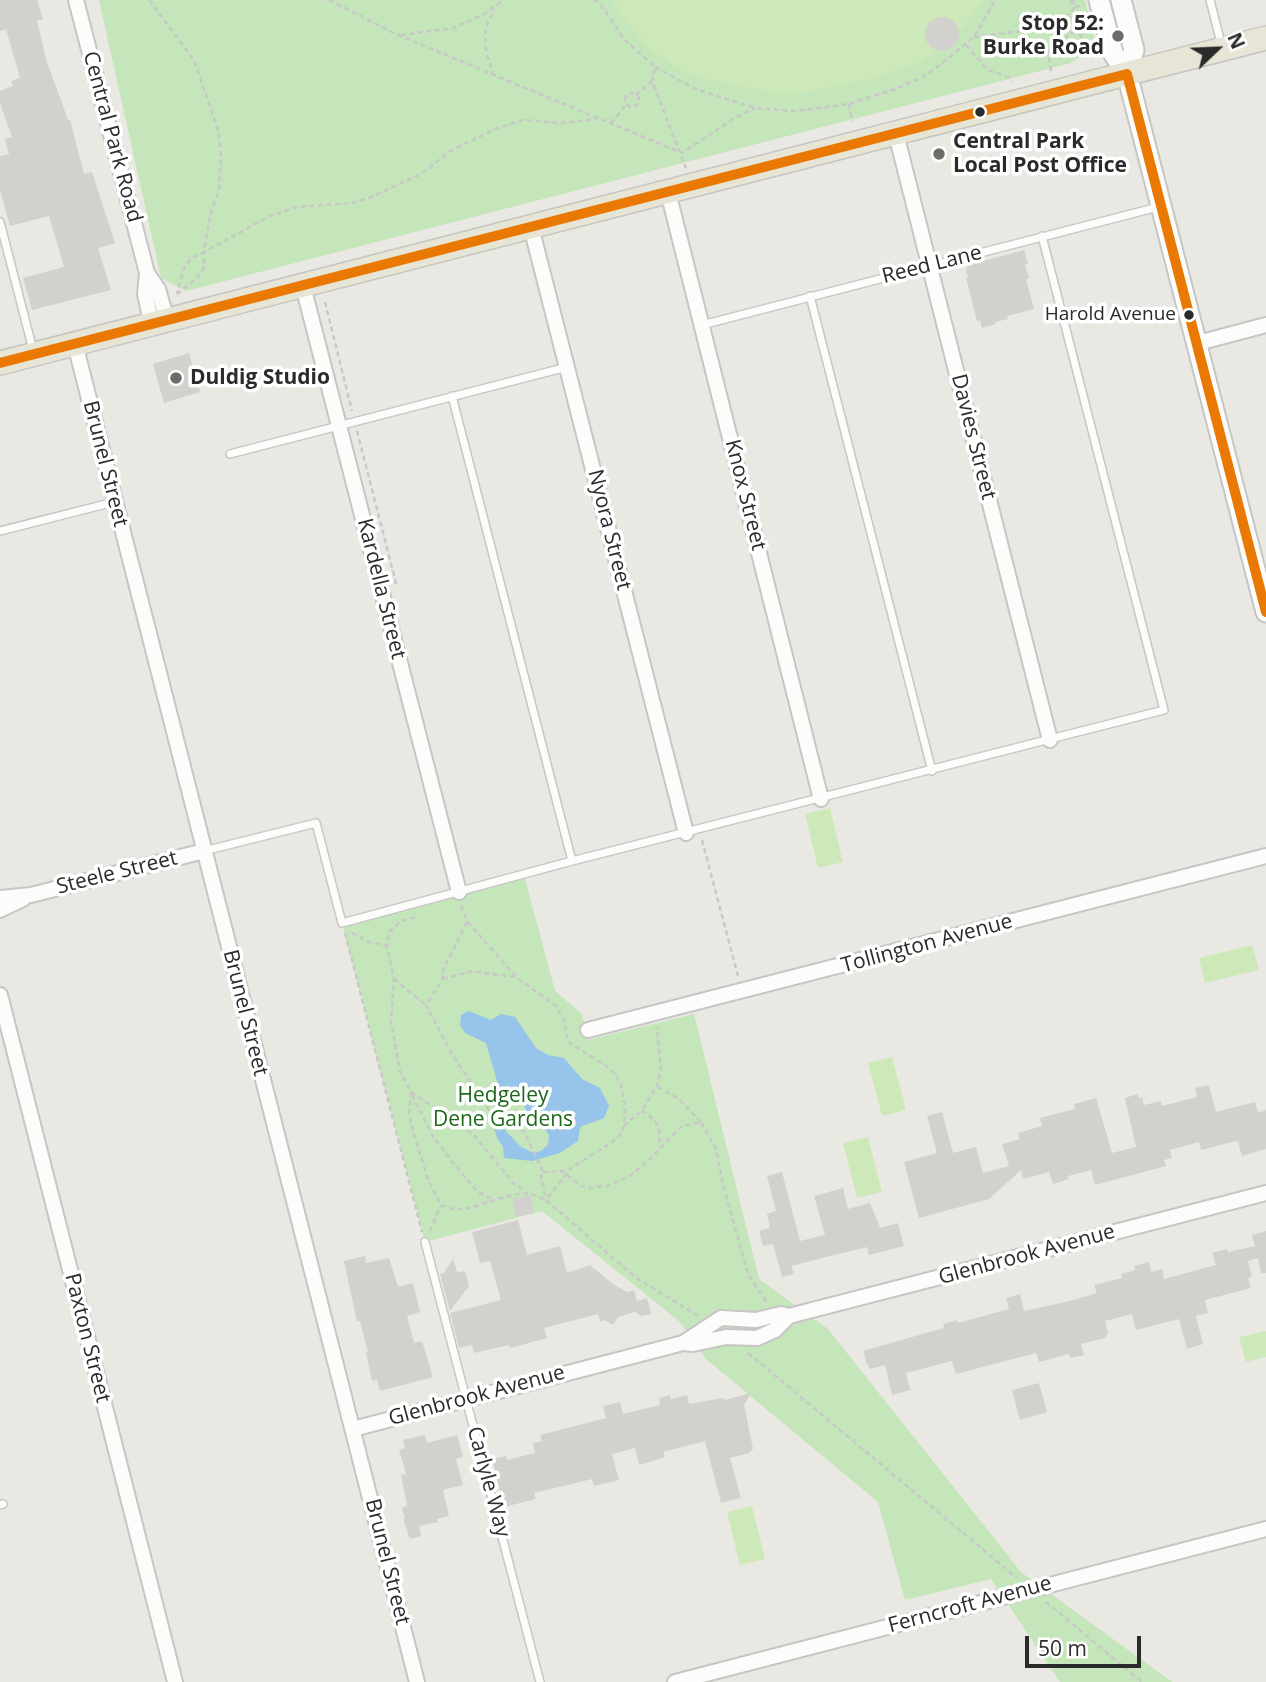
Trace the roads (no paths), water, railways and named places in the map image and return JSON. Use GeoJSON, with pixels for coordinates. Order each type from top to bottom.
{"type":"FeatureCollection","features":[{"type":"Feature","properties":{"kind":"main road"},"geometry":{"type":"LineString","coordinates":[[1099,0],[1113,54],[1127,74],[1266,612]]}},
{"type":"Feature","properties":{"kind":"main road"},"geometry":{"type":"LineString","coordinates":[[1121,0],[1133,50],[1127,74]]}},
{"type":"Feature","properties":{"kind":"main road"},"geometry":{"type":"LineString","coordinates":[[0,363],[1266,38]]}},
{"type":"Feature","properties":{"kind":"street","name":"Central Park Road"},"geometry":{"type":"LineString","coordinates":[[76,0],[147,273],[145,294],[160,323]]}},
{"type":"Feature","properties":{"kind":"street","name":"Davies Street"},"geometry":{"type":"LineString","coordinates":[[895,134],[1050,740]]}},
{"type":"Feature","properties":{"kind":"street","name":"Knox Street"},"geometry":{"type":"LineString","coordinates":[[668,192],[821,799]]}},
{"type":"Feature","properties":{"kind":"street","name":"Nyora Street"},"geometry":{"type":"LineString","coordinates":[[531,227],[693,832]]}},
{"type":"Feature","properties":{"kind":"street","name":"Kardella Street"},"geometry":{"type":"LineString","coordinates":[[303,286],[459,892]]}},
{"type":"Feature","properties":{"kind":"street"},"geometry":{"type":"LineString","coordinates":[[1198,343],[1266,325]]}},
{"type":"Feature","properties":{"kind":"street","name":"Brunel Street"},"geometry":{"type":"LineString","coordinates":[[75,344],[417,1682]]}},
{"type":"Feature","properties":{"kind":"street","name":"Steele Street"},"geometry":{"type":"LineString","coordinates":[[0,898],[31,895],[204,851]]}},
{"type":"Feature","properties":{"kind":"street","name":"Tollington Avenue"},"geometry":{"type":"LineString","coordinates":[[588,1030],[1266,856]]}},
{"type":"Feature","properties":{"kind":"street","name":"Steele Street"},"geometry":{"type":"LineString","coordinates":[[0,910],[31,895]]}},
{"type":"Feature","properties":{"kind":"street","name":"Paxton Street"},"geometry":{"type":"LineString","coordinates":[[0,995],[175,1682]]}},
{"type":"Feature","properties":{"kind":"street","name":"Glenbrook Avenue"},"geometry":{"type":"LineString","coordinates":[[353,1429],[683,1343],[721,1318],[756,1320],[781,1314],[789,1317],[1266,1193]]}},
{"type":"Feature","properties":{"kind":"street","name":"Ferncroft Avenue"},"geometry":{"type":"LineString","coordinates":[[675,1682],[1266,1529]]}},
{"type":"Feature","properties":{"kind":"lane"},"geometry":{"type":"LineString","coordinates":[[1210,0],[1223,49]]}},
{"type":"Feature","properties":{"kind":"lane","name":"Reed Lane"},"geometry":{"type":"LineString","coordinates":[[702,325],[1162,206]]}},
{"type":"Feature","properties":{"kind":"lane"},"geometry":{"type":"LineString","coordinates":[[0,222],[34,355]]}},
{"type":"Feature","properties":{"kind":"lane"},"geometry":{"type":"LineString","coordinates":[[204,851],[316,823],[342,923],[572,861],[1164,710],[1042,236]]}},
{"type":"Feature","properties":{"kind":"lane"},"geometry":{"type":"LineString","coordinates":[[810,296],[932,771]]}},
{"type":"Feature","properties":{"kind":"lane"},"geometry":{"type":"LineString","coordinates":[[230,454],[568,367]]}},
{"type":"Feature","properties":{"kind":"lane"},"geometry":{"type":"LineString","coordinates":[[452,396],[572,861]]}},
{"type":"Feature","properties":{"kind":"lane"},"geometry":{"type":"LineString","coordinates":[[0,531],[114,502]]}},
{"type":"Feature","properties":{"kind":"lane","name":"Carlyle Way"},"geometry":{"type":"LineString","coordinates":[[425,1242],[540,1682]]}},
{"type":"Feature","properties":{"kind":"water"},"geometry":{"type":"Polygon","coordinates":[[[469,1011],[491,1020],[501,1014],[515,1017],[536,1048],[548,1055],[564,1058],[582,1079],[600,1088],[609,1106],[604,1118],[582,1126],[578,1141],[560,1153],[532,1161],[504,1158],[503,1147],[497,1138],[492,1120],[498,1084],[486,1043],[465,1033],[460,1025],[461,1015],[469,1011]],[[509,1093],[501,1111],[504,1129],[521,1147],[534,1153],[541,1151],[548,1145],[549,1135],[529,1117],[520,1096],[509,1093]]]}},
{"type":"Feature","properties":{"kind":"place","name":"Stop 52: Burke Road"},"geometry":{"type":"Point","coordinates":[1118,36]}},
{"type":"Feature","properties":{"kind":"place","name":"Central Park Local Post Office"},"geometry":{"type":"Point","coordinates":[939,154]}},
{"type":"Feature","properties":{"kind":"place","name":"Harold Avenue"},"geometry":{"type":"Point","coordinates":[1189,315]}},
{"type":"Feature","properties":{"kind":"place","name":"Duldig Studio"},"geometry":{"type":"Point","coordinates":[176,378]}},
{"type":"Feature","properties":{"kind":"park label","name":"Hedgeley Dene Gardens"},"geometry":{"type":"Point","coordinates":[503,1108]}}]}
